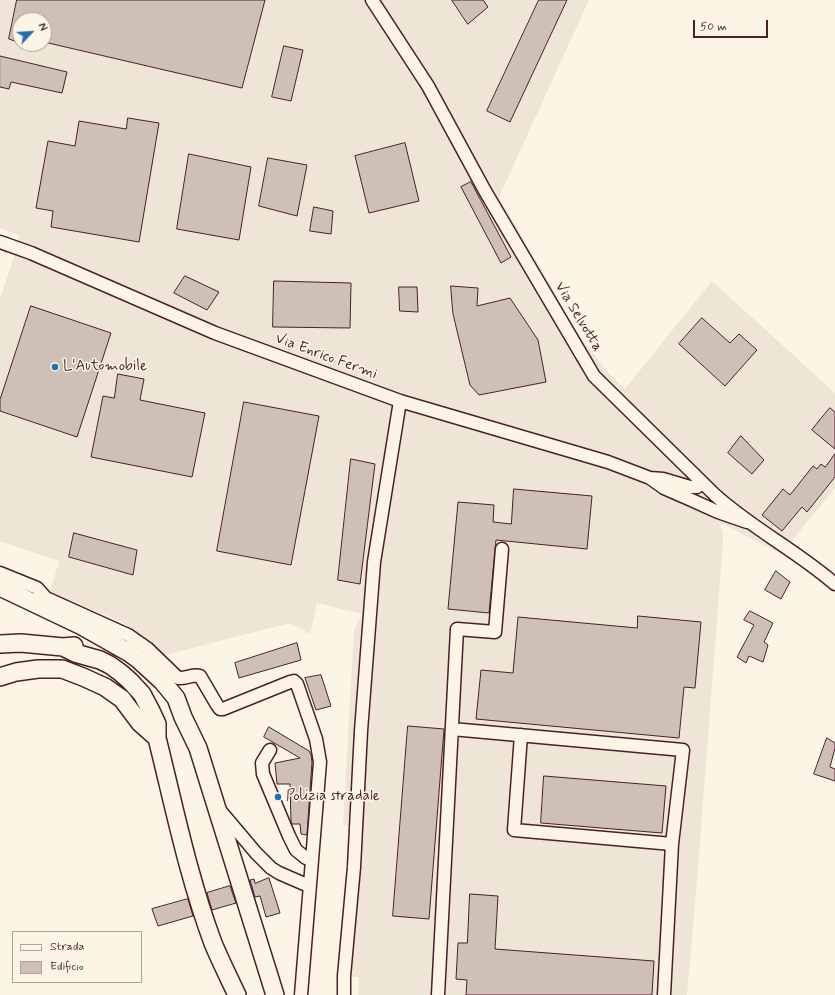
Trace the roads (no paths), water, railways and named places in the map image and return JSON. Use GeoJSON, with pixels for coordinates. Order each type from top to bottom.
{"type":"FeatureCollection","features":[{"type":"Feature","properties":{"kind":"highway"},"geometry":{"type":"LineString","coordinates":[[0,587],[82,626],[128,652],[150,670],[176,698],[183,717],[198,748],[275,995]]}},
{"type":"Feature","properties":{"kind":"highway"},"geometry":{"type":"LineString","coordinates":[[0,644],[34,644],[63,647],[76,646],[103,654],[130,667],[183,717]]}},
{"type":"Feature","properties":{"kind":"highway"},"geometry":{"type":"LineString","coordinates":[[63,647],[75,653],[100,660],[122,673],[142,694],[152,711],[157,724],[157,738],[182,840],[201,904],[213,943],[237,995]]}},
{"type":"Feature","properties":{"kind":"highway"},"geometry":{"type":"LineString","coordinates":[[0,677],[16,672],[38,669],[62,669],[83,677],[105,687],[122,699],[140,723],[157,738]]}},
{"type":"Feature","properties":{"kind":"street","name":"Via Selvotta"},"geometry":{"type":"LineString","coordinates":[[372,0],[428,86],[485,191],[594,376],[733,512],[815,567],[835,584]]}},
{"type":"Feature","properties":{"kind":"street","name":"Via Enrico Fermi"},"geometry":{"type":"LineString","coordinates":[[0,242],[31,253],[215,333],[400,402],[608,462],[650,478],[664,488],[718,512],[747,522]]}},
{"type":"Feature","properties":{"kind":"street"},"geometry":{"type":"LineString","coordinates":[[344,995],[344,976],[354,867],[361,731],[374,562],[400,402]]}},
{"type":"Feature","properties":{"kind":"street"},"geometry":{"type":"LineString","coordinates":[[663,479],[672,476],[677,472],[679,465],[677,458]]}},
{"type":"Feature","properties":{"kind":"street","name":"Via Enrico Fermi"},"geometry":{"type":"LineString","coordinates":[[650,478],[663,479],[697,487],[702,483]]}},
{"type":"Feature","properties":{"kind":"street"},"geometry":{"type":"LineString","coordinates":[[687,498],[696,498],[701,494],[702,483]]}},
{"type":"Feature","properties":{"kind":"street"},"geometry":{"type":"LineString","coordinates":[[438,995],[457,628],[495,632],[502,549]]}},
{"type":"Feature","properties":{"kind":"street"},"geometry":{"type":"LineString","coordinates":[[0,573],[36,588],[46,598],[128,635],[153,653],[178,678],[183,679],[196,675],[200,676],[220,709],[290,682],[294,681],[297,684],[319,748],[320,762],[300,995]]}},
{"type":"Feature","properties":{"kind":"street"},"geometry":{"type":"LineString","coordinates":[[452,729],[683,750],[672,844],[664,995]]}},
{"type":"Feature","properties":{"kind":"street"},"geometry":{"type":"LineString","coordinates":[[521,736],[514,830],[672,844]]}},
{"type":"Feature","properties":{"kind":"street"},"geometry":{"type":"LineString","coordinates":[[270,750],[262,763],[263,774],[296,850],[306,858],[312,859]]}},
{"type":"Feature","properties":{"kind":"street"},"geometry":{"type":"LineString","coordinates":[[216,805],[256,853],[271,868],[310,886]]}},
{"type":"Feature","properties":{"kind":"place","name":"L'Automobile"},"geometry":{"type":"Point","coordinates":[55,367]}},
{"type":"Feature","properties":{"kind":"place","name":"Polizia stradale"},"geometry":{"type":"Point","coordinates":[278,797]}}]}
